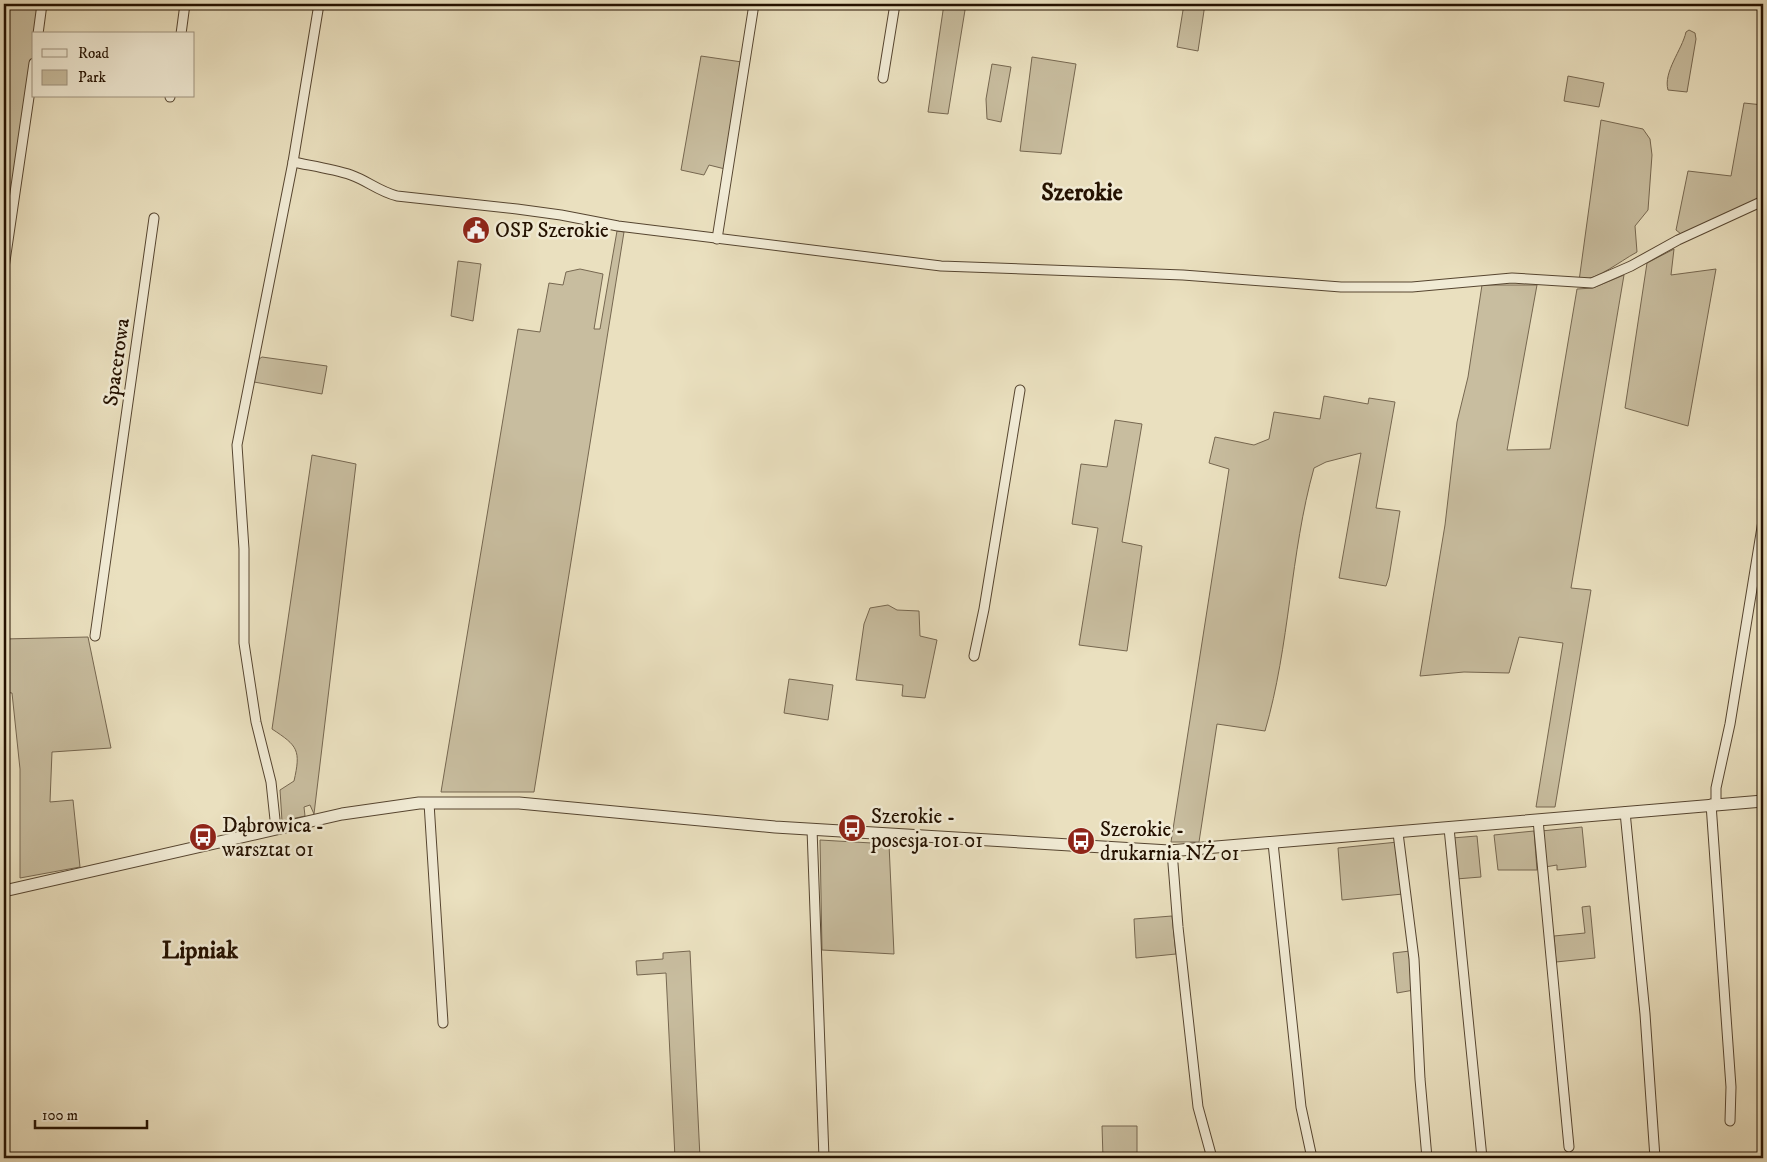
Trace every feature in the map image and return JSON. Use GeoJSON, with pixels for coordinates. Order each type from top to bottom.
{"type":"FeatureCollection","features":[{"type":"Feature","properties":{"kind":"street"},"geometry":{"type":"LineString","coordinates":[[38,32],[42,4]]}},
{"type":"Feature","properties":{"kind":"street"},"geometry":{"type":"LineString","coordinates":[[181,32],[186,4]]}},
{"type":"Feature","properties":{"kind":"street"},"geometry":{"type":"LineString","coordinates":[[276,829],[271,782],[256,722],[244,643],[244,549],[236,451],[240,418],[293,162],[319,4]]}},
{"type":"Feature","properties":{"kind":"street"},"geometry":{"type":"LineString","coordinates":[[718,239],[754,4]]}},
{"type":"Feature","properties":{"kind":"street"},"geometry":{"type":"LineString","coordinates":[[883,78],[895,4]]}},
{"type":"Feature","properties":{"kind":"street"},"geometry":{"type":"LineString","coordinates":[[4,268],[32,77]]}},
{"type":"Feature","properties":{"kind":"street"},"geometry":{"type":"LineString","coordinates":[[293,162],[348,174],[364,180],[377,190],[397,196],[560,214],[618,226],[718,239],[970,268],[1183,275],[1333,286],[1412,287],[1512,278],[1587,284],[1632,266],[1678,240],[1763,201]]}},
{"type":"Feature","properties":{"kind":"street","name":"Spacerowa"},"geometry":{"type":"LineString","coordinates":[[95,636],[154,218]]}},
{"type":"Feature","properties":{"kind":"street"},"geometry":{"type":"LineString","coordinates":[[974,656],[984,609],[1020,390]]}},
{"type":"Feature","properties":{"kind":"street"},"geometry":{"type":"LineString","coordinates":[[1730,1120],[1731,1088],[1714,804],[1733,706],[1763,521]]}},
{"type":"Feature","properties":{"kind":"street"},"geometry":{"type":"LineString","coordinates":[[4,892],[367,809],[429,803],[543,804],[812,830],[1172,851],[1763,800]]}},
{"type":"Feature","properties":{"kind":"street"},"geometry":{"type":"LineString","coordinates":[[429,803],[442,1023]]}},
{"type":"Feature","properties":{"kind":"street"},"geometry":{"type":"LineString","coordinates":[[1625,812],[1645,1014],[1655,1158]]}},
{"type":"Feature","properties":{"kind":"street"},"geometry":{"type":"LineString","coordinates":[[1538,820],[1569,1147]]}},
{"type":"Feature","properties":{"kind":"street"},"geometry":{"type":"LineString","coordinates":[[1449,828],[1482,1158]]}},
{"type":"Feature","properties":{"kind":"street"},"geometry":{"type":"LineString","coordinates":[[812,830],[824,1158]]}},
{"type":"Feature","properties":{"kind":"street"},"geometry":{"type":"LineString","coordinates":[[1398,833],[1414,959],[1420,1079],[1428,1158]]}},
{"type":"Feature","properties":{"kind":"street"},"geometry":{"type":"LineString","coordinates":[[1273,843],[1301,1107],[1312,1158]]}},
{"type":"Feature","properties":{"kind":"street"},"geometry":{"type":"LineString","coordinates":[[1172,851],[1178,927],[1198,1107],[1212,1158]]}},
{"type":"Feature","properties":{"kind":"green space"},"geometry":{"type":"Polygon","coordinates":[[[4,4],[43,4],[35,32],[32,32],[32,85],[4,284],[4,4]]]}},
{"type":"Feature","properties":{"kind":"green space"},"geometry":{"type":"Polygon","coordinates":[[[944,4],[966,4],[948,114],[928,112],[944,4]]]}},
{"type":"Feature","properties":{"kind":"green space"},"geometry":{"type":"Polygon","coordinates":[[[1184,4],[1205,4],[1198,51],[1177,47],[1184,4]]]}},
{"type":"Feature","properties":{"kind":"green space"},"geometry":{"type":"Polygon","coordinates":[[[1689,30],[1695,33],[1696,39],[1687,92],[1668,90],[1667,83],[1670,68],[1686,32],[1689,30]]]}},
{"type":"Feature","properties":{"kind":"green space"},"geometry":{"type":"Polygon","coordinates":[[[701,56],[742,62],[725,169],[709,165],[704,175],[681,170],[701,56]]]}},
{"type":"Feature","properties":{"kind":"green space"},"geometry":{"type":"Polygon","coordinates":[[[1032,57],[1076,64],[1061,154],[1020,151],[1032,57]]]}},
{"type":"Feature","properties":{"kind":"green space"},"geometry":{"type":"Polygon","coordinates":[[[992,64],[1011,67],[1001,122],[987,119],[986,99],[992,64]]]}},
{"type":"Feature","properties":{"kind":"green space"},"geometry":{"type":"Polygon","coordinates":[[[1568,76],[1604,83],[1599,107],[1564,101],[1568,76]]]}},
{"type":"Feature","properties":{"kind":"green space"},"geometry":{"type":"Polygon","coordinates":[[[1744,103],[1763,105],[1763,197],[1681,234],[1676,230],[1688,171],[1731,176],[1744,103]]]}},
{"type":"Feature","properties":{"kind":"green space"},"geometry":{"type":"Polygon","coordinates":[[[1601,120],[1643,129],[1650,139],[1652,155],[1648,210],[1635,226],[1637,252],[1602,273],[1579,281],[1601,120]]]}},
{"type":"Feature","properties":{"kind":"green space"},"geometry":{"type":"Polygon","coordinates":[[[617,231],[624,232],[534,792],[441,792],[518,329],[540,332],[549,283],[563,285],[566,272],[580,269],[603,274],[594,329],[600,329],[617,231]]]}},
{"type":"Feature","properties":{"kind":"green space"},"geometry":{"type":"Polygon","coordinates":[[[1674,249],[1671,275],[1716,269],[1688,426],[1625,408],[1647,263],[1674,249]]]}},
{"type":"Feature","properties":{"kind":"green space"},"geometry":{"type":"Polygon","coordinates":[[[458,261],[481,264],[473,321],[451,316],[458,261]]]}},
{"type":"Feature","properties":{"kind":"green space"},"geometry":{"type":"Polygon","coordinates":[[[1624,275],[1571,588],[1591,590],[1555,807],[1536,807],[1563,643],[1519,637],[1509,673],[1464,672],[1420,676],[1445,525],[1457,422],[1468,377],[1482,285],[1537,285],[1507,450],[1550,449],[1577,289],[1593,288],[1624,275]]]}},
{"type":"Feature","properties":{"kind":"green space"},"geometry":{"type":"Polygon","coordinates":[[[262,357],[327,366],[322,394],[254,382],[259,359],[262,357]]]}},
{"type":"Feature","properties":{"kind":"green space"},"geometry":{"type":"Polygon","coordinates":[[[1324,396],[1368,404],[1369,398],[1395,402],[1376,508],[1400,511],[1386,586],[1339,578],[1361,453],[1326,462],[1314,468],[1300,533],[1280,666],[1265,731],[1217,724],[1199,842],[1171,842],[1229,469],[1209,463],[1215,437],[1254,445],[1269,439],[1274,412],[1320,419],[1324,396]]]}},
{"type":"Feature","properties":{"kind":"green space"},"geometry":{"type":"Polygon","coordinates":[[[1115,420],[1142,424],[1122,542],[1142,546],[1127,651],[1079,645],[1098,528],[1072,524],[1081,464],[1107,467],[1115,420]]]}},
{"type":"Feature","properties":{"kind":"green space"},"geometry":{"type":"Polygon","coordinates":[[[312,455],[356,464],[314,814],[310,805],[304,807],[305,816],[282,821],[280,790],[294,781],[297,755],[292,745],[272,729],[312,455]]]}},
{"type":"Feature","properties":{"kind":"green space"},"geometry":{"type":"Polygon","coordinates":[[[888,605],[897,610],[919,611],[920,636],[937,640],[925,698],[902,696],[903,685],[856,680],[864,624],[870,608],[888,605]]]}},
{"type":"Feature","properties":{"kind":"green space"},"geometry":{"type":"Polygon","coordinates":[[[88,637],[111,748],[52,752],[50,802],[73,800],[80,867],[20,878],[20,769],[12,693],[4,692],[4,639],[88,637]]]}},
{"type":"Feature","properties":{"kind":"green space"},"geometry":{"type":"Polygon","coordinates":[[[789,679],[833,685],[828,720],[784,713],[789,679]]]}},
{"type":"Feature","properties":{"kind":"green space"},"geometry":{"type":"Polygon","coordinates":[[[1582,827],[1586,867],[1557,870],[1557,865],[1545,867],[1541,831],[1582,827]]]}},
{"type":"Feature","properties":{"kind":"green space"},"geometry":{"type":"Polygon","coordinates":[[[1534,831],[1537,870],[1498,870],[1494,835],[1534,831]]]}},
{"type":"Feature","properties":{"kind":"green space"},"geometry":{"type":"Polygon","coordinates":[[[1477,836],[1481,877],[1456,879],[1452,838],[1477,836]]]}},
{"type":"Feature","properties":{"kind":"green space"},"geometry":{"type":"Polygon","coordinates":[[[820,840],[889,844],[894,954],[822,950],[820,840]]]}},
{"type":"Feature","properties":{"kind":"green space"},"geometry":{"type":"Polygon","coordinates":[[[1398,842],[1403,894],[1342,900],[1338,848],[1398,842]]]}},
{"type":"Feature","properties":{"kind":"green space"},"geometry":{"type":"Polygon","coordinates":[[[1590,906],[1595,958],[1556,962],[1554,936],[1585,933],[1582,907],[1590,906]]]}},
{"type":"Feature","properties":{"kind":"green space"},"geometry":{"type":"Polygon","coordinates":[[[1172,916],[1176,954],[1136,958],[1134,919],[1172,916]]]}},
{"type":"Feature","properties":{"kind":"green space"},"geometry":{"type":"Polygon","coordinates":[[[690,951],[700,1158],[675,1158],[666,973],[637,975],[636,961],[663,959],[663,953],[690,951]]]}},
{"type":"Feature","properties":{"kind":"green space"},"geometry":{"type":"Polygon","coordinates":[[[1410,951],[1414,990],[1397,993],[1393,953],[1410,951]]]}},
{"type":"Feature","properties":{"kind":"green space"},"geometry":{"type":"Polygon","coordinates":[[[1102,1126],[1137,1126],[1137,1158],[1103,1158],[1102,1126]]]}},
{"type":"Feature","properties":{"kind":"place","name":"OSP Szerokie"},"geometry":{"type":"Point","coordinates":[476,230]}},
{"type":"Feature","properties":{"kind":"place","name":"Szerokie - posesja 101 01"},"geometry":{"type":"Point","coordinates":[852,828]}},
{"type":"Feature","properties":{"kind":"place","name":"Dąbrowica - warsztat 01"},"geometry":{"type":"Point","coordinates":[203,837]}},
{"type":"Feature","properties":{"kind":"place","name":"Szerokie - drukarnia NŻ 01"},"geometry":{"type":"Point","coordinates":[1081,841]}},
{"type":"Feature","properties":{"kind":"district","name":"Szerokie"},"geometry":{"type":"Point","coordinates":[1082,192]}},
{"type":"Feature","properties":{"kind":"district","name":"Lipniak"},"geometry":{"type":"Point","coordinates":[200,950]}}]}
